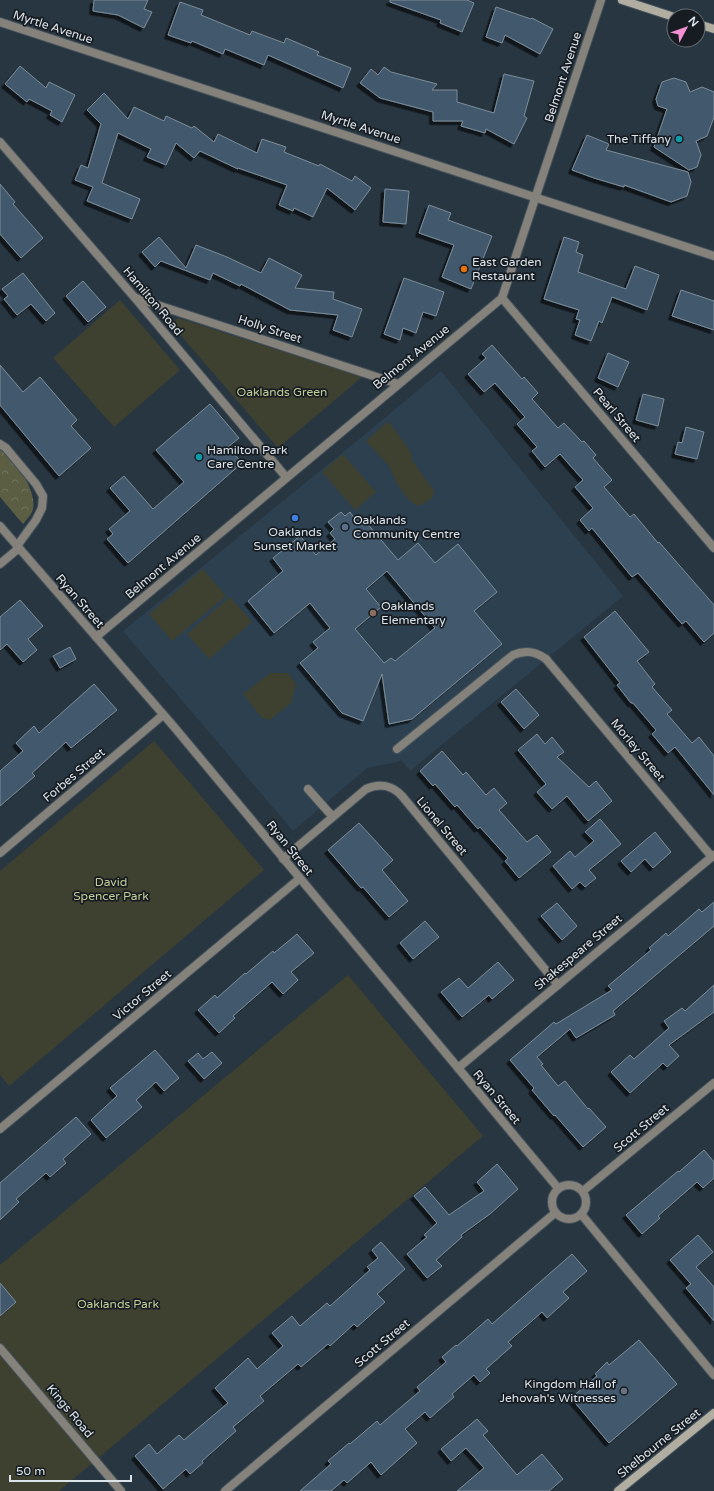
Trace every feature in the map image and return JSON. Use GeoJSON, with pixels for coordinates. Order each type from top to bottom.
{"type":"FeatureCollection","features":[{"type":"Feature","properties":{"kind":"main road"},"geometry":{"type":"LineString","coordinates":[[622,0],[666,14]]}},
{"type":"Feature","properties":{"kind":"main road","name":"Shelbourne Street"},"geometry":{"type":"LineString","coordinates":[[618,1491],[714,1413]]}},
{"type":"Feature","properties":{"kind":"street","name":"Belmont Avenue"},"geometry":{"type":"LineString","coordinates":[[96,637],[502,298],[601,0]]}},
{"type":"Feature","properties":{"kind":"street","name":"Myrtle Avenue"},"geometry":{"type":"LineString","coordinates":[[0,22],[714,256]]}},
{"type":"Feature","properties":{"kind":"street","name":"Hamilton Road"},"geometry":{"type":"LineString","coordinates":[[0,142],[135,298],[286,477]]}},
{"type":"Feature","properties":{"kind":"street","name":"Holly Street"},"geometry":{"type":"LineString","coordinates":[[135,298],[398,384]]}},
{"type":"Feature","properties":{"kind":"street","name":"Pearl Street"},"geometry":{"type":"LineString","coordinates":[[502,298],[714,548]]}},
{"type":"Feature","properties":{"kind":"street"},"geometry":{"type":"LineString","coordinates":[[0,444],[6,448],[36,484],[43,496],[42,508],[36,520],[18,547],[0,564]]}},
{"type":"Feature","properties":{"kind":"street","name":"Ryan Street"},"geometry":{"type":"LineString","coordinates":[[0,526],[163,715],[558,1188]]}},
{"type":"Feature","properties":{"kind":"street","name":"Morley Street"},"geometry":{"type":"LineString","coordinates":[[397,749],[513,655],[520,652],[535,652],[546,659],[713,856]]}},
{"type":"Feature","properties":{"kind":"street","name":"Forbes Street"},"geometry":{"type":"LineString","coordinates":[[0,853],[163,715]]}},
{"type":"Feature","properties":{"kind":"street","name":"Lionel Street"},"geometry":{"type":"LineString","coordinates":[[283,859],[332,816],[366,789],[379,785],[394,789],[402,796],[558,985]]}},
{"type":"Feature","properties":{"kind":"street"},"geometry":{"type":"LineString","coordinates":[[308,789],[332,816]]}},
{"type":"Feature","properties":{"kind":"street","name":"Shakespeare Street"},"geometry":{"type":"LineString","coordinates":[[458,1068],[713,856]]}},
{"type":"Feature","properties":{"kind":"street","name":"Victor Street"},"geometry":{"type":"LineString","coordinates":[[0,1129],[300,879]]}},
{"type":"Feature","properties":{"kind":"street","name":"Scott Street"},"geometry":{"type":"LineString","coordinates":[[583,1192],[714,1082]]}},
{"type":"Feature","properties":{"kind":"street"},"geometry":{"type":"LineString","coordinates":[[571,1184],[578,1187],[583,1192],[586,1197],[586,1203],[585,1209],[581,1214],[575,1218],[568,1219],[555,1213],[552,1207],[552,1200],[554,1193],[558,1188],[571,1184]]}},
{"type":"Feature","properties":{"kind":"street","name":"Scott Street"},"geometry":{"type":"LineString","coordinates":[[224,1491],[555,1213]]}},
{"type":"Feature","properties":{"kind":"street"},"geometry":{"type":"LineString","coordinates":[[581,1214],[714,1375]]}},
{"type":"Feature","properties":{"kind":"street","name":"Kings Road"},"geometry":{"type":"LineString","coordinates":[[0,1348],[121,1491]]}},
{"type":"Feature","properties":{"kind":"shaded area","name":"Oaklands Elementary"},"geometry":{"type":"Polygon","coordinates":[[[441,371],[623,596],[410,771],[401,760],[398,762],[367,768],[293,831],[123,631],[441,371]]]}},
{"type":"Feature","properties":{"kind":"green space"},"geometry":{"type":"Polygon","coordinates":[[[120,300],[180,370],[114,427],[53,358],[120,300]]]}},
{"type":"Feature","properties":{"kind":"green space","name":"Oaklands Green"},"geometry":{"type":"Polygon","coordinates":[[[178,318],[362,377],[278,448],[171,324],[178,318]]]}},
{"type":"Feature","properties":{"kind":"green space"},"geometry":{"type":"Polygon","coordinates":[[[388,421],[406,445],[411,453],[412,460],[434,491],[433,497],[423,504],[417,506],[409,500],[397,484],[389,466],[366,441],[388,421]]]}},
{"type":"Feature","properties":{"kind":"green space"},"geometry":{"type":"Polygon","coordinates":[[[0,448],[18,467],[32,492],[33,509],[23,524],[0,497],[0,448]]]}},
{"type":"Feature","properties":{"kind":"green space"},"geometry":{"type":"Polygon","coordinates":[[[343,454],[376,492],[355,510],[322,472],[343,454]]]}},
{"type":"Feature","properties":{"kind":"green space"},"geometry":{"type":"Polygon","coordinates":[[[203,569],[226,596],[172,641],[149,614],[203,569]]]}},
{"type":"Feature","properties":{"kind":"green space"},"geometry":{"type":"Polygon","coordinates":[[[230,597],[252,622],[209,659],[187,634],[230,597]]]}},
{"type":"Feature","properties":{"kind":"green space"},"geometry":{"type":"Polygon","coordinates":[[[270,673],[288,673],[296,684],[291,703],[270,720],[262,718],[243,694],[270,673]]]}},
{"type":"Feature","properties":{"kind":"green space","name":"David Spencer Park"},"geometry":{"type":"Polygon","coordinates":[[[154,741],[264,870],[9,1086],[0,1075],[0,871],[154,741]]]}},
{"type":"Feature","properties":{"kind":"green space","name":"Oaklands Park"},"geometry":{"type":"Polygon","coordinates":[[[348,975],[483,1136],[59,1491],[0,1491],[0,1265],[348,975]]]}},
{"type":"Feature","properties":{"kind":"building"},"geometry":{"type":"Polygon","coordinates":[[[94,0],[148,0],[144,9],[152,12],[144,28],[118,15],[93,11],[94,0]]]}},
{"type":"Feature","properties":{"kind":"building"},"geometry":{"type":"Polygon","coordinates":[[[390,0],[467,0],[474,3],[462,32],[440,23],[441,20],[390,2],[390,0]]]}},
{"type":"Feature","properties":{"kind":"building"},"geometry":{"type":"Polygon","coordinates":[[[180,2],[203,10],[201,15],[250,35],[252,31],[284,43],[286,38],[319,52],[317,55],[351,68],[343,88],[268,55],[264,65],[225,49],[223,54],[192,41],[191,43],[168,35],[180,2]]]}},
{"type":"Feature","properties":{"kind":"building"},"geometry":{"type":"Polygon","coordinates":[[[496,7],[531,19],[532,18],[553,29],[540,54],[505,35],[502,43],[486,37],[496,7]]]}},
{"type":"Feature","properties":{"kind":"building"},"geometry":{"type":"Polygon","coordinates":[[[20,66],[46,88],[49,82],[75,95],[62,122],[50,115],[52,111],[29,99],[27,102],[5,84],[20,66]]]}},
{"type":"Feature","properties":{"kind":"building"},"geometry":{"type":"Polygon","coordinates":[[[384,67],[391,72],[437,84],[432,90],[457,90],[457,102],[494,113],[504,74],[534,81],[524,116],[527,118],[514,144],[486,129],[485,133],[461,126],[463,121],[433,121],[433,112],[380,98],[360,83],[371,69],[378,75],[384,67]]]}},
{"type":"Feature","properties":{"kind":"building","name":"The Tiffany"},"geometry":{"type":"Polygon","coordinates":[[[674,78],[686,82],[690,92],[702,87],[714,92],[714,117],[707,136],[696,141],[701,155],[697,167],[689,170],[654,147],[667,109],[658,106],[656,99],[662,82],[674,78]]]}},
{"type":"Feature","properties":{"kind":"building"},"geometry":{"type":"Polygon","coordinates":[[[104,93],[128,119],[134,107],[164,121],[166,116],[192,128],[194,126],[214,142],[218,134],[257,153],[262,139],[286,147],[284,152],[319,166],[320,164],[352,181],[355,176],[371,188],[355,210],[327,188],[313,217],[294,208],[293,211],[279,205],[287,185],[238,169],[200,151],[194,158],[176,143],[166,165],[147,157],[151,149],[118,133],[102,183],[140,199],[132,219],[87,201],[93,187],[75,180],[81,165],[88,168],[101,124],[87,110],[104,93]]]}},
{"type":"Feature","properties":{"kind":"building"},"geometry":{"type":"Polygon","coordinates":[[[587,135],[609,144],[606,150],[688,172],[691,182],[687,196],[671,202],[624,185],[624,187],[572,170],[587,135]]]}},
{"type":"Feature","properties":{"kind":"building"},"geometry":{"type":"Polygon","coordinates":[[[0,184],[15,202],[13,204],[43,238],[21,258],[0,234],[0,184]]]}},
{"type":"Feature","properties":{"kind":"building"},"geometry":{"type":"Polygon","coordinates":[[[385,189],[409,191],[406,224],[383,222],[385,189]]]}},
{"type":"Feature","properties":{"kind":"building"},"geometry":{"type":"Polygon","coordinates":[[[429,205],[451,213],[448,220],[492,236],[471,289],[442,277],[454,245],[419,233],[429,205]]]}},
{"type":"Feature","properties":{"kind":"building"},"geometry":{"type":"Polygon","coordinates":[[[159,237],[186,268],[196,245],[227,257],[261,273],[269,258],[302,275],[295,288],[334,292],[333,299],[362,309],[352,337],[333,330],[338,315],[290,310],[241,284],[240,286],[213,273],[210,280],[161,261],[155,267],[142,252],[159,237]]]}},
{"type":"Feature","properties":{"kind":"building"},"geometry":{"type":"Polygon","coordinates":[[[564,237],[579,242],[576,252],[583,255],[578,272],[626,289],[635,266],[659,275],[647,310],[612,297],[602,323],[599,321],[591,341],[575,335],[580,320],[576,319],[579,310],[544,299],[564,237]]]}},
{"type":"Feature","properties":{"kind":"building"},"geometry":{"type":"Polygon","coordinates":[[[23,273],[55,313],[46,321],[31,304],[17,315],[4,299],[8,296],[2,289],[23,273]]]}},
{"type":"Feature","properties":{"kind":"building"},"geometry":{"type":"Polygon","coordinates":[[[404,278],[444,292],[436,316],[423,312],[416,333],[403,328],[400,340],[384,334],[404,278]]]}},
{"type":"Feature","properties":{"kind":"building"},"geometry":{"type":"Polygon","coordinates":[[[83,281],[106,307],[88,322],[66,296],[83,281]]]}},
{"type":"Feature","properties":{"kind":"building"},"geometry":{"type":"Polygon","coordinates":[[[681,290],[714,301],[714,330],[672,316],[681,290]]]}},
{"type":"Feature","properties":{"kind":"building"},"geometry":{"type":"Polygon","coordinates":[[[492,345],[522,379],[524,377],[538,393],[532,399],[558,428],[564,423],[582,442],[584,441],[596,455],[593,458],[612,480],[604,487],[630,517],[634,514],[714,605],[714,633],[704,642],[686,621],[682,624],[638,573],[632,577],[592,528],[589,531],[580,520],[593,508],[575,487],[583,480],[560,454],[545,467],[532,451],[537,447],[517,424],[525,417],[495,383],[484,392],[468,374],[486,358],[482,354],[492,345]]]}},
{"type":"Feature","properties":{"kind":"building"},"geometry":{"type":"Polygon","coordinates":[[[608,353],[629,362],[618,387],[598,378],[608,353]]]}},
{"type":"Feature","properties":{"kind":"building"},"geometry":{"type":"Polygon","coordinates":[[[0,365],[23,392],[40,377],[77,420],[71,426],[91,448],[59,476],[0,405],[0,365]]]}},
{"type":"Feature","properties":{"kind":"building"},"geometry":{"type":"Polygon","coordinates":[[[643,394],[664,399],[658,426],[636,420],[643,394]]]}},
{"type":"Feature","properties":{"kind":"building"},"geometry":{"type":"Polygon","coordinates":[[[210,404],[239,438],[228,447],[242,463],[128,563],[107,539],[113,534],[109,529],[130,511],[110,488],[124,476],[153,509],[184,482],[156,450],[210,404]]]}},
{"type":"Feature","properties":{"kind":"building"},"geometry":{"type":"Polygon","coordinates":[[[686,427],[704,432],[697,459],[675,454],[678,442],[682,443],[686,427]]]}},
{"type":"Feature","properties":{"kind":"building"},"geometry":{"type":"Polygon","coordinates":[[[341,512],[345,516],[350,512],[355,519],[360,515],[398,560],[418,543],[435,563],[458,544],[497,592],[474,611],[502,644],[412,719],[389,724],[382,674],[363,721],[342,713],[300,663],[318,648],[313,642],[330,628],[310,603],[274,633],[248,601],[283,571],[273,558],[300,536],[316,555],[335,539],[330,533],[334,529],[328,522],[341,512]],[[387,571],[366,589],[381,607],[355,629],[384,663],[391,658],[395,661],[435,628],[387,571]]]}},
{"type":"Feature","properties":{"kind":"building"},"geometry":{"type":"Polygon","coordinates":[[[20,600],[43,626],[28,639],[37,650],[23,662],[7,644],[0,650],[0,617],[20,600]]]}},
{"type":"Feature","properties":{"kind":"building"},"geometry":{"type":"Polygon","coordinates":[[[615,611],[649,652],[637,661],[655,684],[652,687],[672,710],[667,714],[692,743],[699,737],[714,756],[714,795],[675,747],[668,753],[652,734],[656,730],[633,703],[631,703],[617,685],[620,683],[584,637],[615,611]]]}},
{"type":"Feature","properties":{"kind":"building"},"geometry":{"type":"Polygon","coordinates":[[[70,647],[76,659],[60,668],[53,656],[70,647]]]}},
{"type":"Feature","properties":{"kind":"building"},"geometry":{"type":"Polygon","coordinates":[[[94,684],[117,710],[71,748],[66,742],[32,773],[35,776],[0,806],[0,771],[23,751],[16,743],[34,726],[39,733],[94,684]]]}},
{"type":"Feature","properties":{"kind":"building"},"geometry":{"type":"Polygon","coordinates":[[[516,689],[539,715],[524,729],[501,702],[516,689]]]}},
{"type":"Feature","properties":{"kind":"building"},"geometry":{"type":"Polygon","coordinates":[[[537,734],[545,744],[552,737],[564,752],[557,757],[589,787],[596,781],[612,801],[588,821],[567,796],[552,809],[537,792],[546,784],[518,750],[537,734]]]}},
{"type":"Feature","properties":{"kind":"building"},"geometry":{"type":"Polygon","coordinates":[[[442,751],[463,775],[466,772],[486,795],[494,788],[507,803],[499,810],[527,842],[537,835],[551,852],[519,878],[505,861],[508,858],[480,827],[478,829],[457,805],[455,807],[435,784],[433,786],[420,771],[442,751]]]}},
{"type":"Feature","properties":{"kind":"building"},"geometry":{"type":"Polygon","coordinates":[[[600,819],[621,844],[589,870],[596,878],[585,887],[580,882],[572,889],[553,866],[570,851],[575,857],[594,841],[585,832],[600,819]]]}},
{"type":"Feature","properties":{"kind":"building"},"geometry":{"type":"Polygon","coordinates":[[[359,823],[393,860],[382,870],[408,901],[389,917],[328,850],[359,823]]]}},
{"type":"Feature","properties":{"kind":"building"},"geometry":{"type":"Polygon","coordinates":[[[655,832],[671,852],[653,868],[645,859],[631,872],[621,861],[655,832]]]}},
{"type":"Feature","properties":{"kind":"building"},"geometry":{"type":"Polygon","coordinates":[[[714,902],[714,926],[613,1011],[615,1015],[576,1038],[570,1029],[537,1057],[543,1064],[541,1065],[558,1086],[565,1081],[588,1109],[589,1108],[606,1127],[583,1147],[532,1090],[534,1088],[510,1060],[554,1022],[556,1024],[612,990],[608,986],[651,950],[649,948],[666,933],[668,936],[699,909],[702,912],[714,902]]]}},
{"type":"Feature","properties":{"kind":"building"},"geometry":{"type":"Polygon","coordinates":[[[557,903],[577,926],[562,940],[541,916],[557,903]]]}},
{"type":"Feature","properties":{"kind":"building"},"geometry":{"type":"Polygon","coordinates":[[[425,921],[439,937],[413,959],[400,943],[425,921]]]}},
{"type":"Feature","properties":{"kind":"building"},"geometry":{"type":"Polygon","coordinates":[[[297,934],[314,953],[291,972],[298,980],[283,994],[272,982],[233,1016],[235,1018],[219,1033],[198,1010],[215,995],[217,998],[245,973],[246,974],[273,951],[274,953],[297,934]]]}},
{"type":"Feature","properties":{"kind":"building"},"geometry":{"type":"Polygon","coordinates":[[[498,962],[514,980],[492,999],[489,995],[462,1017],[441,992],[459,978],[468,988],[498,962]]]}},
{"type":"Feature","properties":{"kind":"building"},"geometry":{"type":"Polygon","coordinates":[[[714,985],[714,1012],[669,1045],[679,1056],[667,1067],[663,1063],[630,1093],[611,1072],[630,1055],[634,1059],[669,1028],[664,1021],[682,1008],[685,1011],[714,985]]]}},
{"type":"Feature","properties":{"kind":"building"},"geometry":{"type":"Polygon","coordinates":[[[155,1050],[179,1078],[164,1091],[156,1082],[136,1100],[142,1107],[106,1138],[91,1120],[117,1096],[110,1088],[155,1050]]]}},
{"type":"Feature","properties":{"kind":"building"},"geometry":{"type":"Polygon","coordinates":[[[212,1052],[222,1063],[204,1079],[188,1061],[198,1053],[203,1059],[212,1052]]]}},
{"type":"Feature","properties":{"kind":"building"},"geometry":{"type":"Polygon","coordinates":[[[76,1117],[91,1134],[63,1159],[66,1163],[50,1177],[46,1173],[16,1199],[19,1202],[0,1220],[0,1183],[76,1117]]]}},
{"type":"Feature","properties":{"kind":"building"},"geometry":{"type":"Polygon","coordinates":[[[704,1150],[714,1162],[714,1178],[703,1188],[697,1182],[658,1216],[660,1218],[642,1234],[626,1215],[704,1150]]]}},
{"type":"Feature","properties":{"kind":"building"},"geometry":{"type":"Polygon","coordinates":[[[497,1164],[518,1189],[490,1214],[461,1235],[462,1237],[436,1260],[442,1266],[427,1278],[407,1254],[427,1237],[424,1235],[437,1223],[414,1196],[425,1187],[449,1215],[484,1191],[477,1182],[497,1164]]]}},
{"type":"Feature","properties":{"kind":"building"},"geometry":{"type":"Polygon","coordinates":[[[698,1235],[713,1252],[696,1267],[714,1287],[714,1321],[686,1288],[691,1284],[670,1260],[698,1235]]]}},
{"type":"Feature","properties":{"kind":"building"},"geometry":{"type":"Polygon","coordinates":[[[381,1242],[405,1269],[377,1294],[385,1302],[357,1327],[354,1324],[330,1346],[328,1344],[301,1367],[298,1364],[260,1396],[264,1401],[233,1427],[236,1431],[202,1461],[203,1463],[190,1474],[186,1469],[163,1489],[135,1456],[149,1444],[157,1454],[179,1435],[184,1440],[228,1403],[215,1388],[248,1358],[257,1369],[283,1346],[272,1333],[292,1316],[300,1326],[327,1303],[330,1306],[370,1270],[367,1267],[378,1258],[372,1250],[381,1242]]]}},
{"type":"Feature","properties":{"kind":"building"},"geometry":{"type":"Polygon","coordinates":[[[572,1254],[587,1271],[563,1292],[569,1298],[547,1318],[542,1312],[508,1342],[512,1346],[486,1369],[490,1373],[480,1382],[474,1375],[452,1394],[454,1397],[430,1418],[425,1412],[405,1429],[417,1443],[381,1475],[371,1462],[347,1483],[344,1480],[331,1491],[300,1491],[331,1464],[328,1461],[349,1443],[350,1444],[377,1421],[380,1425],[420,1391],[417,1387],[446,1362],[442,1357],[488,1319],[492,1324],[572,1254]]]}},
{"type":"Feature","properties":{"kind":"building"},"geometry":{"type":"Polygon","coordinates":[[[0,1283],[16,1302],[0,1316],[0,1283]]]}},
{"type":"Feature","properties":{"kind":"building","name":"Kingdom Hall of Jehovah's Witnesses"},"geometry":{"type":"Polygon","coordinates":[[[639,1340],[677,1384],[609,1443],[571,1398],[597,1376],[595,1374],[607,1362],[609,1365],[639,1340]]]}},
{"type":"Feature","properties":{"kind":"building"},"geometry":{"type":"Polygon","coordinates":[[[477,1419],[488,1431],[483,1435],[517,1475],[542,1454],[563,1479],[549,1491],[457,1491],[484,1468],[466,1448],[451,1461],[441,1449],[477,1419]]]}},
{"type":"Feature","properties":{"kind":"place","name":"The Tiffany"},"geometry":{"type":"Point","coordinates":[679,139]}},
{"type":"Feature","properties":{"kind":"place","name":"East Garden Restaurant"},"geometry":{"type":"Point","coordinates":[464,269]}},
{"type":"Feature","properties":{"kind":"place","name":"Hamilton Park Care Centre"},"geometry":{"type":"Point","coordinates":[199,457]}},
{"type":"Feature","properties":{"kind":"place","name":"Oaklands Sunset Market"},"geometry":{"type":"Point","coordinates":[295,518]}},
{"type":"Feature","properties":{"kind":"place","name":"Oaklands Community Centre"},"geometry":{"type":"Point","coordinates":[345,527]}},
{"type":"Feature","properties":{"kind":"place","name":"Oaklands Elementary"},"geometry":{"type":"Point","coordinates":[373,613]}},
{"type":"Feature","properties":{"kind":"place","name":"Kingdom Hall of Jehovah's Witnesses"},"geometry":{"type":"Point","coordinates":[624,1391]}}]}
